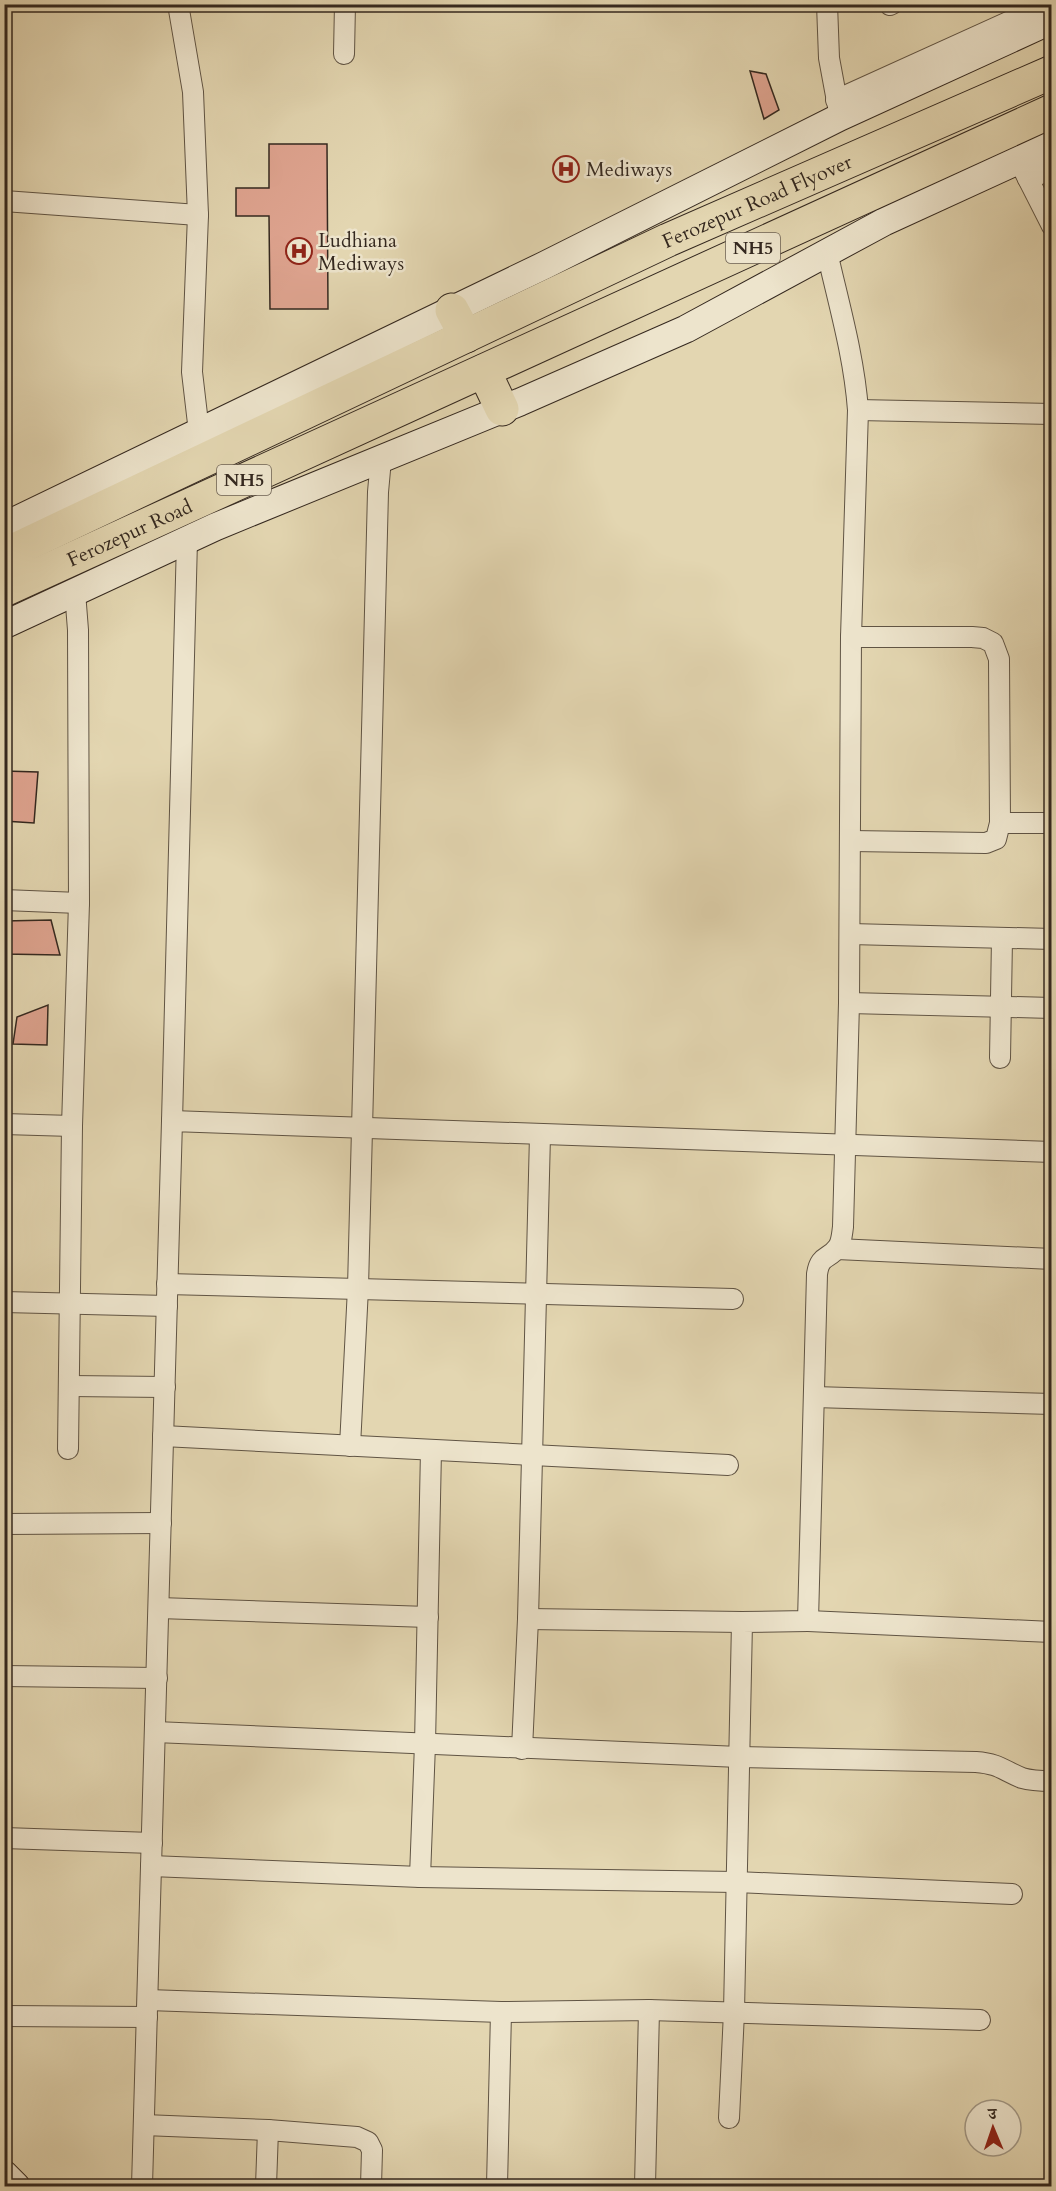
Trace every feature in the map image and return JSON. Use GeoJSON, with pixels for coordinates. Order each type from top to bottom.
{"type":"FeatureCollection","features":[{"type":"Feature","properties":{"kind":"highway","name":"Ferozepur Road Flyover"},"geometry":{"type":"LineString","coordinates":[[459,323],[668,240],[1052,72]]}},
{"type":"Feature","properties":{"kind":"highway","name":"Ferozepur Road Flyover"},"geometry":{"type":"LineString","coordinates":[[484,371],[1052,111]]}},
{"type":"Feature","properties":{"kind":"highway","name":"Ferozepur Road"},"geometry":{"type":"LineString","coordinates":[[4,555],[459,323]]}},
{"type":"Feature","properties":{"kind":"highway","name":"Ferozepur Road"},"geometry":{"type":"LineString","coordinates":[[4,590],[484,371]]}},
{"type":"Feature","properties":{"kind":"highway"},"geometry":{"type":"LineString","coordinates":[[484,371],[502,409]]}},
{"type":"Feature","properties":{"kind":"main road"},"geometry":{"type":"LineString","coordinates":[[4,526],[199,432],[459,323],[838,108],[1052,20]]}},
{"type":"Feature","properties":{"kind":"main road"},"geometry":{"type":"LineString","coordinates":[[4,625],[187,540],[502,409],[686,329],[884,222],[1023,169],[1052,145]]}},
{"type":"Feature","properties":{"kind":"main road"},"geometry":{"type":"LineString","coordinates":[[4,2174],[16,2187]]}},
{"type":"Feature","properties":{"kind":"street"},"geometry":{"type":"LineString","coordinates":[[178,4],[193,92],[198,215],[192,372],[199,432]]}},
{"type":"Feature","properties":{"kind":"street"},"geometry":{"type":"LineString","coordinates":[[344,54],[345,4]]}},
{"type":"Feature","properties":{"kind":"street"},"geometry":{"type":"LineString","coordinates":[[827,4],[829,58],[838,108],[1048,4]]}},
{"type":"Feature","properties":{"kind":"street"},"geometry":{"type":"LineString","coordinates":[[1052,169],[1023,169],[1052,226]]}},
{"type":"Feature","properties":{"kind":"street"},"geometry":{"type":"LineString","coordinates":[[4,201],[198,215]]}},
{"type":"Feature","properties":{"kind":"street"},"geometry":{"type":"LineString","coordinates":[[827,252],[849,343],[858,411],[851,637],[851,842],[846,1146],[843,1227],[837,1249]]}},
{"type":"Feature","properties":{"kind":"street"},"geometry":{"type":"LineString","coordinates":[[858,411],[1052,414]]}},
{"type":"Feature","properties":{"kind":"street"},"geometry":{"type":"LineString","coordinates":[[350,1446],[358,1288],[381,459]]}},
{"type":"Feature","properties":{"kind":"street"},"geometry":{"type":"LineString","coordinates":[[142,2187],[187,540]]}},
{"type":"Feature","properties":{"kind":"street"},"geometry":{"type":"LineString","coordinates":[[68,1449],[72,1126],[79,903],[78,630],[75,592]]}},
{"type":"Feature","properties":{"kind":"street"},"geometry":{"type":"LineString","coordinates":[[851,637],[972,637],[983,638],[993,643],[999,658],[1000,823],[996,839],[986,843],[851,842]]}},
{"type":"Feature","properties":{"kind":"street"},"geometry":{"type":"LineString","coordinates":[[1000,823],[1052,823]]}},
{"type":"Feature","properties":{"kind":"street"},"geometry":{"type":"LineString","coordinates":[[4,900],[79,903]]}},
{"type":"Feature","properties":{"kind":"street"},"geometry":{"type":"LineString","coordinates":[[850,934],[1052,939]]}},
{"type":"Feature","properties":{"kind":"street"},"geometry":{"type":"LineString","coordinates":[[1000,1058],[1002,938]]}},
{"type":"Feature","properties":{"kind":"street"},"geometry":{"type":"LineString","coordinates":[[849,1003],[1052,1008]]}},
{"type":"Feature","properties":{"kind":"street"},"geometry":{"type":"LineString","coordinates":[[172,1121],[1052,1152]]}},
{"type":"Feature","properties":{"kind":"street"},"geometry":{"type":"LineString","coordinates":[[4,1124],[72,1126]]}},
{"type":"Feature","properties":{"kind":"street"},"geometry":{"type":"LineString","coordinates":[[522,1749],[528,1619],[540,1135]]}},
{"type":"Feature","properties":{"kind":"street"},"geometry":{"type":"LineString","coordinates":[[808,1621],[818,1264],[822,1258],[837,1249],[1052,1259]]}},
{"type":"Feature","properties":{"kind":"street"},"geometry":{"type":"LineString","coordinates":[[168,1284],[733,1299]]}},
{"type":"Feature","properties":{"kind":"street"},"geometry":{"type":"LineString","coordinates":[[4,1302],[167,1306]]}},
{"type":"Feature","properties":{"kind":"street"},"geometry":{"type":"LineString","coordinates":[[69,1386],[165,1387]]}},
{"type":"Feature","properties":{"kind":"street"},"geometry":{"type":"LineString","coordinates":[[814,1397],[1052,1404]]}},
{"type":"Feature","properties":{"kind":"street"},"geometry":{"type":"LineString","coordinates":[[163,1436],[728,1465]]}},
{"type":"Feature","properties":{"kind":"street"},"geometry":{"type":"LineString","coordinates":[[420,1877],[431,1450]]}},
{"type":"Feature","properties":{"kind":"street"},"geometry":{"type":"LineString","coordinates":[[4,1524],[161,1523]]}},
{"type":"Feature","properties":{"kind":"street"},"geometry":{"type":"LineString","coordinates":[[159,1608],[428,1617]]}},
{"type":"Feature","properties":{"kind":"street"},"geometry":{"type":"LineString","coordinates":[[528,1619],[808,1621],[1052,1632]]}},
{"type":"Feature","properties":{"kind":"street"},"geometry":{"type":"LineString","coordinates":[[729,2118],[734,2012],[742,1622]]}},
{"type":"Feature","properties":{"kind":"street"},"geometry":{"type":"LineString","coordinates":[[4,1676],[157,1678]]}},
{"type":"Feature","properties":{"kind":"street"},"geometry":{"type":"LineString","coordinates":[[155,1732],[522,1749],[989,1763],[1000,1766],[1021,1778],[1052,1781]]}},
{"type":"Feature","properties":{"kind":"street"},"geometry":{"type":"LineString","coordinates":[[4,1838],[152,1843]]}},
{"type":"Feature","properties":{"kind":"street"},"geometry":{"type":"LineString","coordinates":[[152,1866],[420,1877],[736,1882],[1012,1894]]}},
{"type":"Feature","properties":{"kind":"street"},"geometry":{"type":"LineString","coordinates":[[4,2016],[148,2008],[501,2012],[649,2010],[980,2020]]}},
{"type":"Feature","properties":{"kind":"street"},"geometry":{"type":"LineString","coordinates":[[645,2187],[649,2010]]}},
{"type":"Feature","properties":{"kind":"street"},"geometry":{"type":"LineString","coordinates":[[497,2187],[501,2012]]}},
{"type":"Feature","properties":{"kind":"street"},"geometry":{"type":"LineString","coordinates":[[144,2125],[268,2130],[357,2137],[368,2142],[372,2150],[371,2187]]}},
{"type":"Feature","properties":{"kind":"street"},"geometry":{"type":"LineString","coordinates":[[266,2187],[268,2130]]}},
{"type":"Feature","properties":{"kind":"building"},"geometry":{"type":"Polygon","coordinates":[[[750,71],[766,74],[779,110],[764,119],[750,71]]]}},
{"type":"Feature","properties":{"kind":"building"},"geometry":{"type":"Polygon","coordinates":[[[269,144],[327,144],[328,309],[270,309],[269,216],[236,216],[236,188],[269,188],[269,144]]]}},
{"type":"Feature","properties":{"kind":"building"},"geometry":{"type":"Polygon","coordinates":[[[4,771],[38,772],[34,823],[4,821],[4,771]]]}},
{"type":"Feature","properties":{"kind":"building"},"geometry":{"type":"Polygon","coordinates":[[[51,920],[60,955],[4,954],[4,921],[51,920]]]}},
{"type":"Feature","properties":{"kind":"building"},"geometry":{"type":"Polygon","coordinates":[[[48,1005],[47,1045],[13,1044],[17,1017],[48,1005]]]}},
{"type":"Feature","properties":{"kind":"place","name":"Mediways"},"geometry":{"type":"Point","coordinates":[566,169]}},
{"type":"Feature","properties":{"kind":"place","name":"Ludhiana Mediways"},"geometry":{"type":"Point","coordinates":[299,251]}}]}
